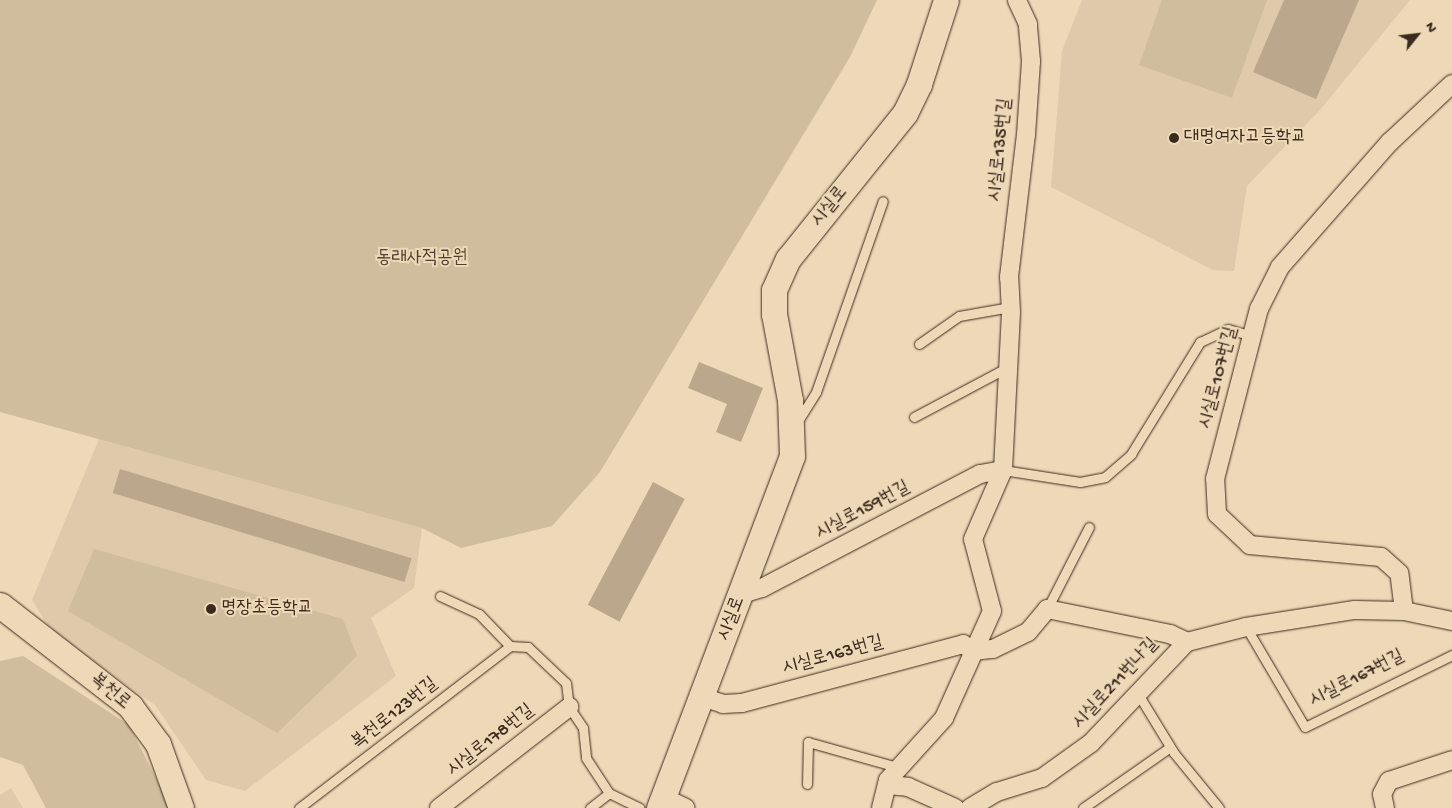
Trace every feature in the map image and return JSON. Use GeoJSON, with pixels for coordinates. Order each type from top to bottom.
{"type":"FeatureCollection","features":[{"type":"Feature","properties":{"kind":"main road","name":"시실로"},"geometry":{"type":"LineString","coordinates":[[661,803],[789,470],[793,427],[774,290],[788,259],[905,113],[919,84],[946,0]]}},
{"type":"Feature","properties":{"kind":"main road","name":"복천로"},"geometry":{"type":"LineString","coordinates":[[0,605],[130,706],[158,744],[182,808]]}},
{"type":"Feature","properties":{"kind":"street","name":"시실로135번길"},"geometry":{"type":"LineString","coordinates":[[973,651],[992,611],[973,539],[1004,470],[1011,246],[1026,135],[1031,61],[1028,24],[1017,0]]}},
{"type":"Feature","properties":{"kind":"street","name":"시실로107번길"},"geometry":{"type":"LineString","coordinates":[[1404,612],[1402,582],[1391,563],[1368,554],[1250,545],[1217,514],[1215,479],[1260,309],[1280,267],[1390,142],[1452,84]]}},
{"type":"Feature","properties":{"kind":"street","name":"시실로159번길"},"geometry":{"type":"LineString","coordinates":[[742,594],[762,588],[980,474],[1004,470]]}},
{"type":"Feature","properties":{"kind":"street"},"geometry":{"type":"LineString","coordinates":[[881,808],[886,785],[897,767],[944,718],[973,651],[993,649],[1028,632],[1046,609],[1170,634],[1187,642],[1246,627],[1355,610],[1404,612],[1452,621]]}},
{"type":"Feature","properties":{"kind":"street","name":"시실로211번나길"},"geometry":{"type":"LineString","coordinates":[[970,808],[997,792],[1042,778],[1091,743],[1187,642]]}},
{"type":"Feature","properties":{"kind":"street","name":"시실로163번길"},"geometry":{"type":"LineString","coordinates":[[702,697],[723,704],[742,703],[963,644],[973,651]]}},
{"type":"Feature","properties":{"kind":"street","name":"시실로178번길"},"geometry":{"type":"LineString","coordinates":[[439,808],[569,707]]}},
{"type":"Feature","properties":{"kind":"street"},"geometry":{"type":"LineString","coordinates":[[1385,808],[1382,794],[1390,781],[1452,760]]}},
{"type":"Feature","properties":{"kind":"street"},"geometry":{"type":"LineString","coordinates":[[886,785],[908,787],[955,808]]}},
{"type":"Feature","properties":{"kind":"street"},"geometry":{"type":"LineString","coordinates":[[661,803],[686,808]]}},
{"type":"Feature","properties":{"kind":"lane","name":"시실로"},"geometry":{"type":"LineString","coordinates":[[793,427],[816,392],[883,201]]}},
{"type":"Feature","properties":{"kind":"lane"},"geometry":{"type":"LineString","coordinates":[[919,344],[959,316],[1010,307]]}},
{"type":"Feature","properties":{"kind":"lane"},"geometry":{"type":"LineString","coordinates":[[1004,470],[1080,482],[1105,477],[1130,454],[1200,342],[1228,329],[1252,336]]}},
{"type":"Feature","properties":{"kind":"lane"},"geometry":{"type":"LineString","coordinates":[[914,418],[1006,368]]}},
{"type":"Feature","properties":{"kind":"lane"},"geometry":{"type":"LineString","coordinates":[[1046,609],[1089,527]]}},
{"type":"Feature","properties":{"kind":"lane"},"geometry":{"type":"LineString","coordinates":[[440,596],[479,614],[510,646],[528,647],[566,683],[569,707],[583,728],[586,758],[609,793],[640,808]]}},
{"type":"Feature","properties":{"kind":"lane","name":"시실로167번길"},"geometry":{"type":"LineString","coordinates":[[1246,627],[1305,727],[1452,654]]}},
{"type":"Feature","properties":{"kind":"lane","name":"복천로123번길"},"geometry":{"type":"LineString","coordinates":[[299,808],[510,646]]}},
{"type":"Feature","properties":{"kind":"lane"},"geometry":{"type":"LineString","coordinates":[[1138,694],[1170,747],[1219,808]]}},
{"type":"Feature","properties":{"kind":"lane"},"geometry":{"type":"LineString","coordinates":[[807,784],[808,742],[897,767]]}},
{"type":"Feature","properties":{"kind":"lane"},"geometry":{"type":"LineString","coordinates":[[1083,808],[1170,747]]}},
{"type":"Feature","properties":{"kind":"lane"},"geometry":{"type":"LineString","coordinates":[[590,808],[609,793]]}},
{"type":"Feature","properties":{"kind":"shaded area","name":"대명여자고등학교"},"geometry":{"type":"Polygon","coordinates":[[[1082,0],[1410,0],[1320,110],[1247,186],[1234,271],[1213,270],[1051,187],[1062,51],[1082,0]]]}},
{"type":"Feature","properties":{"kind":"shaded area","name":"명장초등학교"},"geometry":{"type":"Polygon","coordinates":[[[99,439],[422,528],[414,588],[371,618],[396,676],[245,791],[206,780],[155,705],[54,635],[32,600],[99,439]]]}},
{"type":"Feature","properties":{"kind":"shaded area"},"geometry":{"type":"Polygon","coordinates":[[[11,788],[23,808],[0,808],[0,795],[11,788]]]}},
{"type":"Feature","properties":{"kind":"green space","name":"동래사적공원"},"geometry":{"type":"Polygon","coordinates":[[[0,0],[877,0],[850,57],[600,472],[552,526],[461,548],[422,528],[0,412],[0,0]]]}},
{"type":"Feature","properties":{"kind":"green space"},"geometry":{"type":"Polygon","coordinates":[[[1162,0],[1267,0],[1232,98],[1139,65],[1162,0]]]}},
{"type":"Feature","properties":{"kind":"green space"},"geometry":{"type":"Polygon","coordinates":[[[94,549],[343,619],[357,656],[277,733],[68,611],[94,549]]]}},
{"type":"Feature","properties":{"kind":"green space"},"geometry":{"type":"Polygon","coordinates":[[[23,656],[129,725],[171,808],[46,808],[23,765],[0,757],[0,661],[23,656]]]}},
{"type":"Feature","properties":{"kind":"building"},"geometry":{"type":"Polygon","coordinates":[[[1284,0],[1359,0],[1316,99],[1253,72],[1284,0]]]}},
{"type":"Feature","properties":{"kind":"building"},"geometry":{"type":"Polygon","coordinates":[[[699,362],[763,388],[741,442],[716,432],[727,404],[688,388],[699,362]]]}},
{"type":"Feature","properties":{"kind":"building"},"geometry":{"type":"Polygon","coordinates":[[[120,469],[412,558],[404,582],[113,493],[120,469]]]}},
{"type":"Feature","properties":{"kind":"building"},"geometry":{"type":"Polygon","coordinates":[[[653,482],[685,499],[620,622],[588,605],[653,482]]]}},
{"type":"Feature","properties":{"kind":"place","name":"대명여자고등학교"},"geometry":{"type":"Point","coordinates":[1174,138]}},
{"type":"Feature","properties":{"kind":"place","name":"명장초등학교"},"geometry":{"type":"Point","coordinates":[211,609]}}]}
